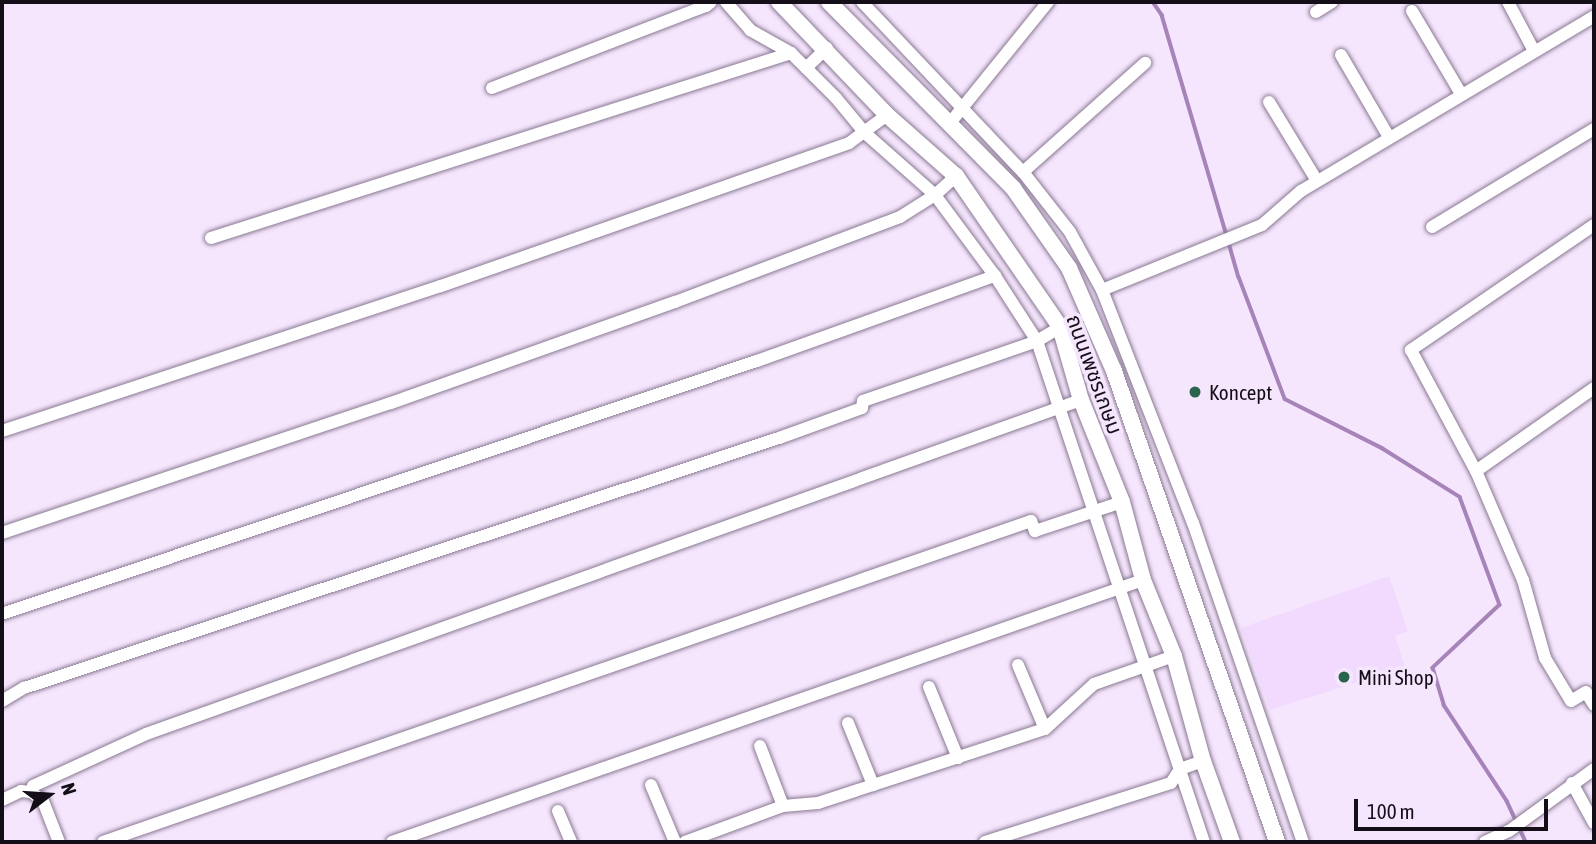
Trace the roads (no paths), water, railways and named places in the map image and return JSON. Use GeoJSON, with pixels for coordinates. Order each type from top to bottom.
{"type":"FeatureCollection","features":[{"type":"Feature","properties":{"kind":"main road","name":"ถนนเพชรเกษม"},"geometry":{"type":"LineString","coordinates":[[779,2],[827,48],[887,114],[956,176],[1060,327],[1081,400],[1122,502],[1143,580],[1174,656],[1203,761],[1232,842]]}},
{"type":"Feature","properties":{"kind":"main road","name":"ถนนเพชรเกษม"},"geometry":{"type":"LineString","coordinates":[[829,2],[1013,187],[1069,268],[1114,371],[1277,842]]}},
{"type":"Feature","properties":{"kind":"street"},"geometry":{"type":"LineString","coordinates":[[492,88],[711,2]]}},
{"type":"Feature","properties":{"kind":"street"},"geometry":{"type":"LineString","coordinates":[[726,2],[750,30],[791,53],[836,97],[865,134],[935,195],[995,276],[1037,341],[1204,842]]}},
{"type":"Feature","properties":{"kind":"street"},"geometry":{"type":"LineString","coordinates":[[862,2],[1023,172],[1070,232],[1102,290],[1193,523],[1303,842]]}},
{"type":"Feature","properties":{"kind":"street"},"geometry":{"type":"LineString","coordinates":[[950,123],[1048,2]]}},
{"type":"Feature","properties":{"kind":"street"},"geometry":{"type":"LineString","coordinates":[[1316,12],[1332,2]]}},
{"type":"Feature","properties":{"kind":"street"},"geometry":{"type":"LineString","coordinates":[[1508,2],[1534,51]]}},
{"type":"Feature","properties":{"kind":"street"},"geometry":{"type":"LineString","coordinates":[[1412,11],[1461,94]]}},
{"type":"Feature","properties":{"kind":"street"},"geometry":{"type":"LineString","coordinates":[[1102,290],[1262,225],[1317,181],[1594,16]]}},
{"type":"Feature","properties":{"kind":"street"},"geometry":{"type":"LineString","coordinates":[[806,68],[827,48]]}},
{"type":"Feature","properties":{"kind":"street"},"geometry":{"type":"LineString","coordinates":[[211,238],[791,53]]}},
{"type":"Feature","properties":{"kind":"street"},"geometry":{"type":"LineString","coordinates":[[1341,55],[1389,137]]}},
{"type":"Feature","properties":{"kind":"street"},"geometry":{"type":"LineString","coordinates":[[1023,172],[1145,63]]}},
{"type":"Feature","properties":{"kind":"street"},"geometry":{"type":"LineString","coordinates":[[1269,102],[1317,181]]}},
{"type":"Feature","properties":{"kind":"street"},"geometry":{"type":"LineString","coordinates":[[2,431],[441,286],[849,143],[865,134],[887,114]]}},
{"type":"Feature","properties":{"kind":"street"},"geometry":{"type":"LineString","coordinates":[[1432,227],[1594,129]]}},
{"type":"Feature","properties":{"kind":"street"},"geometry":{"type":"LineString","coordinates":[[2,533],[391,403],[663,307],[873,228],[935,195],[956,176]]}},
{"type":"Feature","properties":{"kind":"street"},"geometry":{"type":"LineString","coordinates":[[1594,225],[1412,350],[1476,471],[1523,580],[1545,658],[1571,701],[1590,690],[1594,705]]}},
{"type":"Feature","properties":{"kind":"street"},"geometry":{"type":"LineString","coordinates":[[2,614],[744,366],[995,276]]}},
{"type":"Feature","properties":{"kind":"street"},"geometry":{"type":"LineString","coordinates":[[2,701],[24,688],[779,438],[862,408],[863,401],[1037,341],[1060,327]]}},
{"type":"Feature","properties":{"kind":"street"},"geometry":{"type":"LineString","coordinates":[[1114,371],[1130,364]]}},
{"type":"Feature","properties":{"kind":"street"},"geometry":{"type":"LineString","coordinates":[[1476,471],[1594,388]]}},
{"type":"Feature","properties":{"kind":"street"},"geometry":{"type":"LineString","coordinates":[[31,792],[33,786],[146,734],[1081,400]]}},
{"type":"Feature","properties":{"kind":"street"},"geometry":{"type":"LineString","coordinates":[[103,842],[1031,521],[1035,531],[1122,502]]}},
{"type":"Feature","properties":{"kind":"street"},"geometry":{"type":"LineString","coordinates":[[392,842],[1143,580]]}},
{"type":"Feature","properties":{"kind":"street"},"geometry":{"type":"LineString","coordinates":[[685,842],[783,806],[818,803],[1045,729],[1094,684],[1174,656]]}},
{"type":"Feature","properties":{"kind":"street"},"geometry":{"type":"LineString","coordinates":[[1018,665],[1045,729]]}},
{"type":"Feature","properties":{"kind":"street"},"geometry":{"type":"LineString","coordinates":[[929,687],[958,758]]}},
{"type":"Feature","properties":{"kind":"street"},"geometry":{"type":"LineString","coordinates":[[848,723],[873,785]]}},
{"type":"Feature","properties":{"kind":"street"},"geometry":{"type":"LineString","coordinates":[[760,746],[783,806]]}},
{"type":"Feature","properties":{"kind":"street"},"geometry":{"type":"LineString","coordinates":[[985,842],[1171,783],[1180,769],[1203,761]]}},
{"type":"Feature","properties":{"kind":"street"},"geometry":{"type":"LineString","coordinates":[[1485,842],[1509,831],[1594,769]]}},
{"type":"Feature","properties":{"kind":"street"},"geometry":{"type":"LineString","coordinates":[[1572,783],[1594,823]]}},
{"type":"Feature","properties":{"kind":"street"},"geometry":{"type":"LineString","coordinates":[[651,785],[675,842]]}},
{"type":"Feature","properties":{"kind":"street"},"geometry":{"type":"LineString","coordinates":[[2,800],[21,790],[31,792],[43,801],[59,842]]}},
{"type":"Feature","properties":{"kind":"street"},"geometry":{"type":"LineString","coordinates":[[558,811],[570,842]]}},
{"type":"Feature","properties":{"kind":"waterway"},"geometry":{"type":"LineString","coordinates":[[1153,2],[1162,15],[1227,236]]}},
{"type":"Feature","properties":{"kind":"waterway"},"geometry":{"type":"LineString","coordinates":[[1229,243],[1285,399],[1382,448],[1460,497],[1500,605],[1433,668],[1444,705],[1507,801],[1526,842]]}},
{"type":"Feature","properties":{"kind":"place","name":"Koncept"},"geometry":{"type":"Point","coordinates":[1195,392]}},
{"type":"Feature","properties":{"kind":"place","name":"Mini Shop"},"geometry":{"type":"Point","coordinates":[1344,677]}}]}
